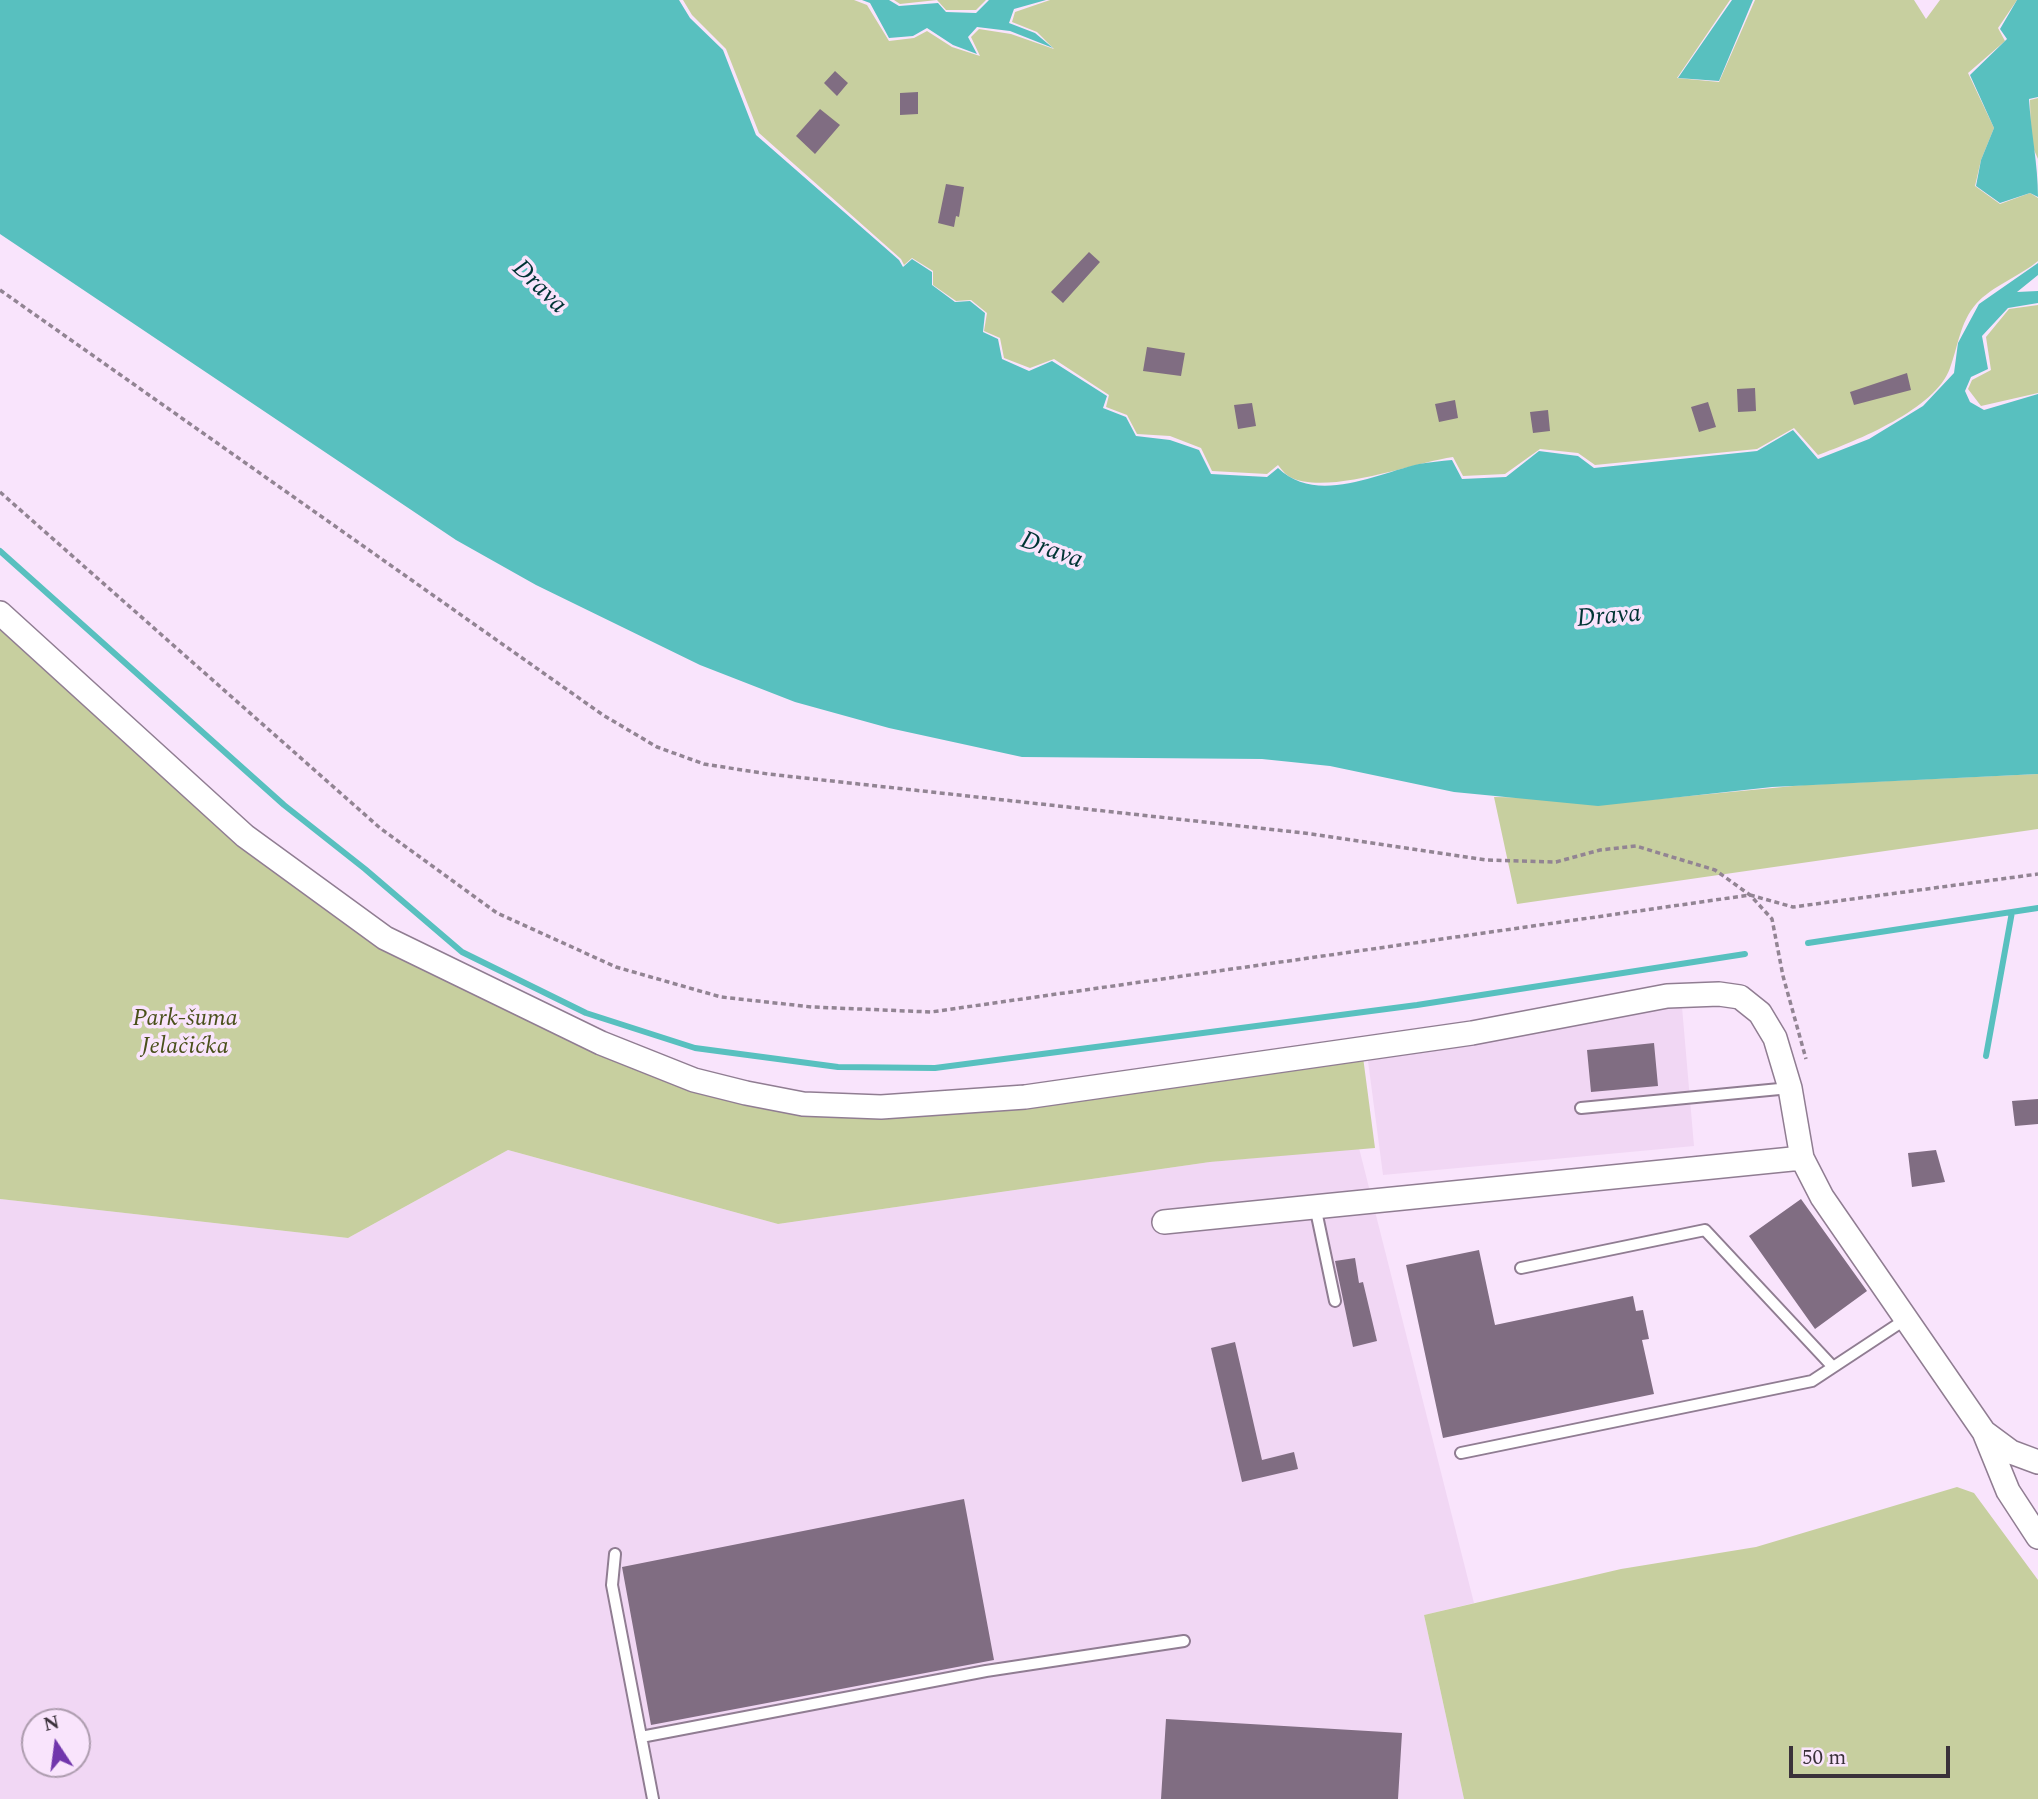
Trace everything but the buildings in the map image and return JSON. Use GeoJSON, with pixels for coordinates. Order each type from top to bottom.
{"type":"FeatureCollection","features":[{"type":"Feature","properties":{"kind":"street"},"geometry":{"type":"LineString","coordinates":[[0,612],[245,836],[385,938],[601,1043],[694,1080],[803,1104],[881,1107],[986,1100],[1472,1033],[1667,996],[1719,994],[1740,997],[1760,1013],[1775,1038],[1790,1088],[1802,1158],[1851,1242],[1984,1432],[2008,1491],[2038,1537]]}},
{"type":"Feature","properties":{"kind":"street"},"geometry":{"type":"LineString","coordinates":[[1164,1222],[1802,1158]]}},
{"type":"Feature","properties":{"kind":"street"},"geometry":{"type":"LineString","coordinates":[[1984,1432],[2011,1452],[2038,1462]]}},
{"type":"Feature","properties":{"kind":"lane"},"geometry":{"type":"LineString","coordinates":[[1581,1108],[1790,1088]]}},
{"type":"Feature","properties":{"kind":"lane"},"geometry":{"type":"LineString","coordinates":[[1315,1206],[1335,1301]]}},
{"type":"Feature","properties":{"kind":"lane"},"geometry":{"type":"LineString","coordinates":[[1521,1268],[1705,1230],[1833,1367]]}},
{"type":"Feature","properties":{"kind":"lane"},"geometry":{"type":"LineString","coordinates":[[1461,1453],[1812,1381],[1906,1319]]}},
{"type":"Feature","properties":{"kind":"lane"},"geometry":{"type":"LineString","coordinates":[[615,1555],[611,1585],[653,1799]]}},
{"type":"Feature","properties":{"kind":"lane"},"geometry":{"type":"LineString","coordinates":[[641,1737],[986,1671],[1184,1641]]}},
{"type":"Feature","properties":{"kind":"path"},"geometry":{"type":"LineString","coordinates":[[0,289],[603,715],[656,747],[705,764],[1304,833],[1486,860],[1556,862],[1600,850],[1636,846],[1715,870],[1751,895],[1772,919],[1783,976],[1807,1055],[1802,1072],[1790,1088]]}},
{"type":"Feature","properties":{"kind":"path"},"geometry":{"type":"LineString","coordinates":[[0,492],[380,828],[497,913],[616,967],[721,997],[812,1007],[931,1012],[1751,895],[1793,907],[2038,874]]}},
{"type":"Feature","properties":{"kind":"shaded area"},"geometry":{"type":"Polygon","coordinates":[[[1682,1007],[1694,1146],[1383,1175],[1368,1061],[1642,1011],[1682,1007]]]}},
{"type":"Feature","properties":{"kind":"shaded area"},"geometry":{"type":"Polygon","coordinates":[[[1359,1148],[1474,1603],[1424,1615],[1464,1799],[0,1799],[0,1199],[348,1238],[508,1150],[778,1224],[1210,1162],[1359,1148]]]}},
{"type":"Feature","properties":{"kind":"green space"},"geometry":{"type":"Polygon","coordinates":[[[683,0],[854,0],[867,5],[889,41],[914,38],[927,31],[952,47],[980,56],[971,37],[979,29],[1011,34],[1054,49],[1037,32],[1012,22],[1015,12],[1050,0],[1730,0],[1677,78],[1719,82],[1755,0],[1914,0],[1926,19],[1940,0],[2017,0],[1998,28],[2005,41],[1968,73],[1994,128],[1981,160],[1975,186],[2000,204],[2030,193],[2038,198],[2038,261],[1976,304],[1963,327],[1950,368],[1942,383],[1929,397],[1893,422],[1818,455],[1794,428],[1757,449],[1595,465],[1578,453],[1540,449],[1505,474],[1463,476],[1453,457],[1347,481],[1325,483],[1306,482],[1290,477],[1278,465],[1267,474],[1212,471],[1201,448],[1170,436],[1137,434],[1127,415],[1106,407],[1109,395],[1054,359],[1030,368],[1004,358],[1000,338],[984,331],[987,313],[971,300],[956,301],[933,285],[933,271],[912,258],[904,265],[901,259],[759,133],[726,49],[692,15],[683,0]]]}},
{"type":"Feature","properties":{"kind":"green space"},"geometry":{"type":"Polygon","coordinates":[[[894,0],[937,0],[900,4],[894,0]]]}},
{"type":"Feature","properties":{"kind":"green space"},"geometry":{"type":"Polygon","coordinates":[[[937,0],[986,0],[976,10],[946,10],[937,0]]]}},
{"type":"Feature","properties":{"kind":"green space"},"geometry":{"type":"Polygon","coordinates":[[[2038,98],[2038,159],[2031,143],[2030,100],[2038,98]]]}},
{"type":"Feature","properties":{"kind":"green space"},"geometry":{"type":"Polygon","coordinates":[[[2038,305],[2038,393],[1981,406],[1968,389],[1972,380],[1991,370],[1986,337],[2009,309],[2038,305]]]}},
{"type":"Feature","properties":{"kind":"green space","name":"Park-šuma Jelačićka"},"geometry":{"type":"Polygon","coordinates":[[[0,617],[306,895],[393,952],[486,1001],[588,1046],[809,1110],[1363,1057],[1375,1148],[1210,1162],[778,1224],[508,1150],[348,1238],[0,1199],[0,617]]]}},
{"type":"Feature","properties":{"kind":"green space"},"geometry":{"type":"Polygon","coordinates":[[[2038,774],[2038,829],[1517,904],[1494,797],[1647,800],[1804,785],[2038,774]]]}},
{"type":"Feature","properties":{"kind":"green space"},"geometry":{"type":"Polygon","coordinates":[[[1957,1487],[1974,1493],[2038,1580],[2038,1799],[1464,1799],[1424,1615],[1621,1569],[1756,1547],[1957,1487]]]}},
{"type":"Feature","properties":{"kind":"water","name":"Drava"},"geometry":{"type":"Polygon","coordinates":[[[0,0],[679,0],[690,18],[723,50],[756,135],[899,260],[903,267],[912,259],[932,272],[932,285],[955,302],[970,301],[985,313],[983,332],[998,339],[1002,359],[1029,371],[1052,361],[1107,396],[1103,408],[1126,417],[1136,436],[1170,440],[1199,450],[1211,474],[1267,477],[1278,468],[1293,479],[1328,486],[1347,484],[1419,464],[1452,460],[1462,479],[1506,477],[1539,451],[1578,456],[1594,468],[1757,451],[1793,430],[1818,459],[1869,439],[1923,406],[1954,373],[1958,343],[1979,304],[2038,263],[2038,275],[2017,292],[2038,291],[2038,303],[2008,308],[1982,336],[1988,369],[1971,377],[1965,391],[1970,402],[1984,410],[2038,394],[2038,774],[1772,787],[1598,806],[1454,792],[1330,766],[1262,759],[1022,757],[889,728],[795,702],[700,665],[536,585],[456,540],[0,234],[0,0]]]}},
{"type":"Feature","properties":{"kind":"water"},"geometry":{"type":"Polygon","coordinates":[[[862,0],[889,0],[899,6],[938,3],[946,12],[976,13],[989,0],[1046,0],[1014,9],[1009,23],[1035,33],[1053,48],[1010,31],[977,27],[968,37],[977,54],[953,45],[927,28],[913,36],[889,38],[870,3],[862,0]]]}},
{"type":"Feature","properties":{"kind":"water"},"geometry":{"type":"Polygon","coordinates":[[[1732,0],[1753,0],[1719,81],[1678,78],[1732,0]]]}},
{"type":"Feature","properties":{"kind":"water"},"geometry":{"type":"Polygon","coordinates":[[[2017,0],[2038,0],[2038,97],[2029,99],[2038,197],[2030,193],[2000,203],[1976,186],[1981,160],[1994,128],[1970,75],[2007,39],[2000,29],[2017,0]]]}},
{"type":"Feature","properties":{"kind":"waterway"},"geometry":{"type":"LineString","coordinates":[[0,551],[284,805],[365,869],[462,952],[586,1013],[695,1048],[838,1067],[935,1068],[1417,1005],[1745,954]]}},
{"type":"Feature","properties":{"kind":"waterway"},"geometry":{"type":"LineString","coordinates":[[1808,943],[2038,908]]}},
{"type":"Feature","properties":{"kind":"waterway"},"geometry":{"type":"LineString","coordinates":[[1986,1056],[2012,912]]}}]}
